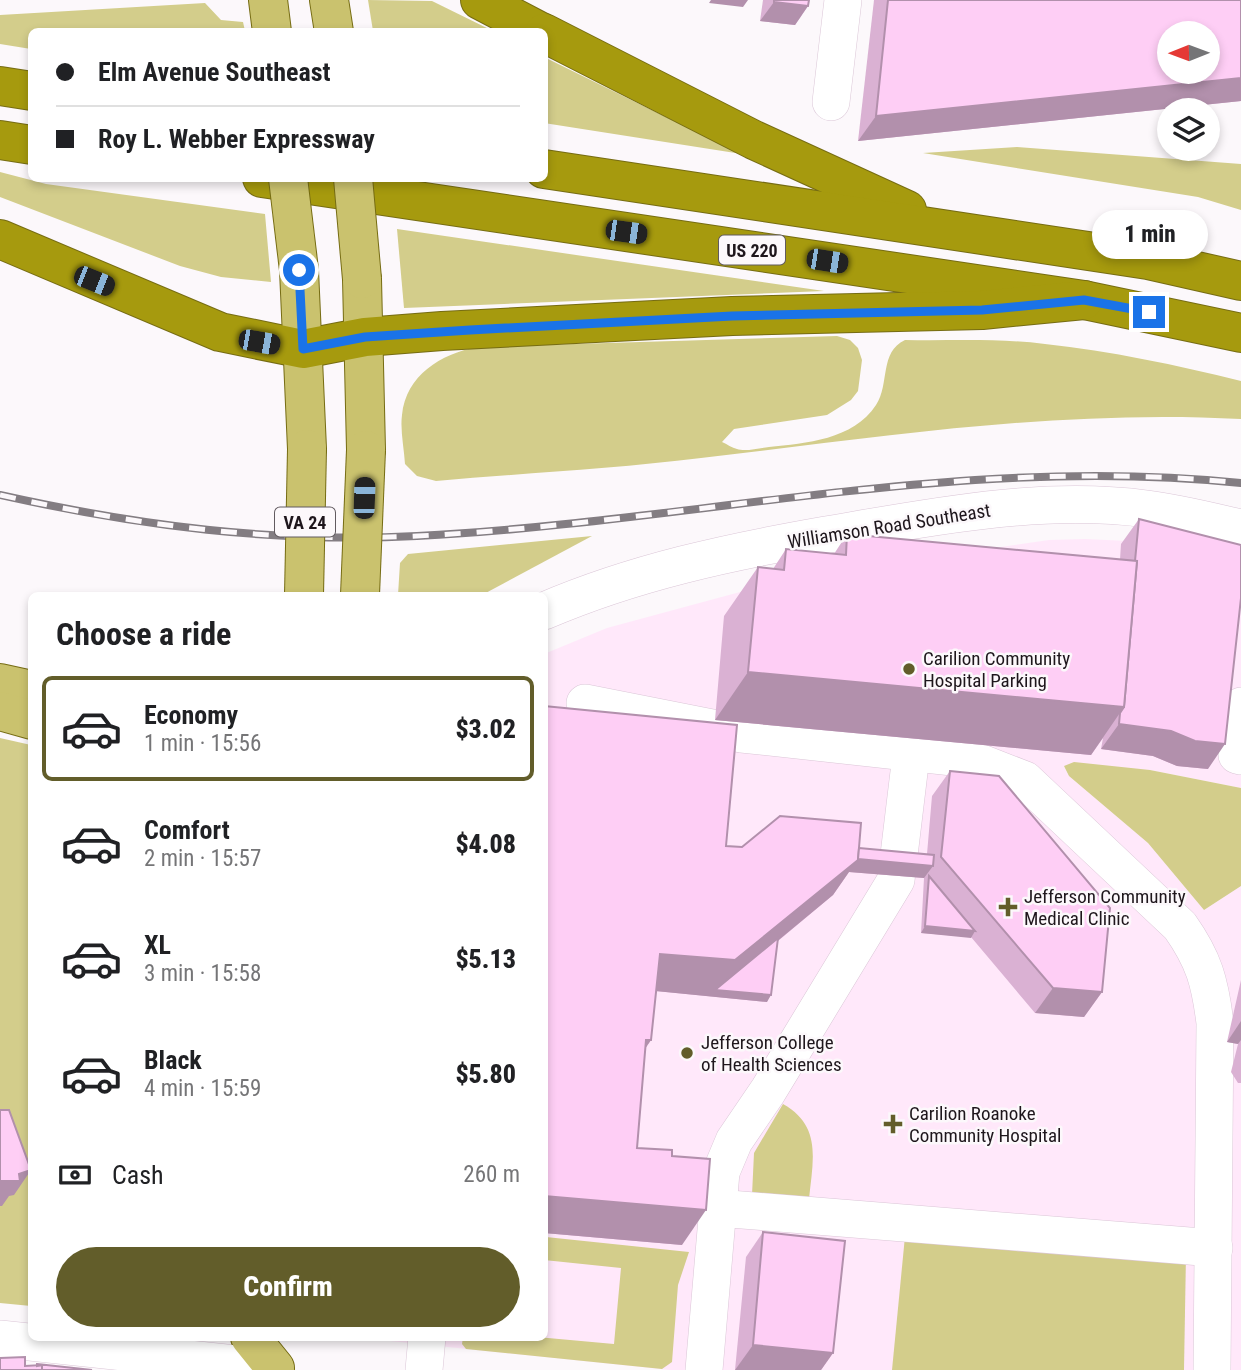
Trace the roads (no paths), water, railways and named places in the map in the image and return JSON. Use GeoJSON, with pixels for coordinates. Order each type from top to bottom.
{"type":"FeatureCollection","features":[{"type":"Feature","properties":{"kind":"highway"},"geometry":{"type":"LineString","coordinates":[[480,0],[535,28]]}},
{"type":"Feature","properties":{"kind":"highway"},"geometry":{"type":"LineString","coordinates":[[548,35],[754,140],[951,230]]}},
{"type":"Feature","properties":{"kind":"highway"},"geometry":{"type":"LineString","coordinates":[[0,86],[28,90]]}},
{"type":"Feature","properties":{"kind":"highway"},"geometry":{"type":"LineString","coordinates":[[0,140],[28,144]]}},
{"type":"Feature","properties":{"kind":"highway"},"geometry":{"type":"LineString","coordinates":[[548,170],[1148,260],[1241,281]]}},
{"type":"Feature","properties":{"kind":"highway","name":"US 220"},"geometry":{"type":"LineString","coordinates":[[288,182],[1084,300],[1241,333]]}},
{"type":"Feature","properties":{"kind":"highway"},"geometry":{"type":"LineString","coordinates":[[0,239],[220,332],[303,349],[365,337],[719,317],[982,310],[1084,300]]}},
{"type":"Feature","properties":{"kind":"main road"},"geometry":{"type":"LineString","coordinates":[[268,0],[272,28]]}},
{"type":"Feature","properties":{"kind":"main road"},"geometry":{"type":"LineString","coordinates":[[329,0],[333,28]]}},
{"type":"Feature","properties":{"kind":"main road","name":"VA 24"},"geometry":{"type":"LineString","coordinates":[[288,182],[299,270],[307,449],[304,592]]}},
{"type":"Feature","properties":{"kind":"main road","name":"VA 24"},"geometry":{"type":"LineString","coordinates":[[353,182],[365,337],[366,450],[360,592]]}},
{"type":"Feature","properties":{"kind":"main road"},"geometry":{"type":"LineString","coordinates":[[0,682],[28,689]]}},
{"type":"Feature","properties":{"kind":"main road"},"geometry":{"type":"LineString","coordinates":[[0,711],[28,719]]}},
{"type":"Feature","properties":{"kind":"main road"},"geometry":{"type":"LineString","coordinates":[[255,1341],[280,1361]]}},
{"type":"Feature","properties":{"kind":"street"},"geometry":{"type":"LineString","coordinates":[[831,102],[843,0]]}},
{"type":"Feature","properties":{"kind":"street","name":"Williamson Road Southeast"},"geometry":{"type":"LineString","coordinates":[[548,609],[595,591],[686,562],[904,522],[1031,506],[1146,508],[1241,528]]}},
{"type":"Feature","properties":{"kind":"street"},"geometry":{"type":"LineString","coordinates":[[904,522],[908,559]]}},
{"type":"Feature","properties":{"kind":"street"},"geometry":{"type":"LineString","coordinates":[[585,703],[742,734],[912,745],[996,766],[1024,780],[1180,926],[1200,954],[1211,986],[1214,1023],[1212,1370]]}},
{"type":"Feature","properties":{"kind":"street"},"geometry":{"type":"LineString","coordinates":[[1241,706],[1236,747],[1237,755],[1241,756]]}},
{"type":"Feature","properties":{"kind":"street"},"geometry":{"type":"LineString","coordinates":[[704,1370],[721,1172],[734,1141],[768,1091],[896,880],[912,745]]}},
{"type":"Feature","properties":{"kind":"street"},"geometry":{"type":"LineString","coordinates":[[717,1208],[1214,1248]]}},
{"type":"Feature","properties":{"kind":"street"},"geometry":{"type":"LineString","coordinates":[[0,1339],[90,1360],[280,1361]]}},
{"type":"Feature","properties":{"kind":"street"},"geometry":{"type":"LineString","coordinates":[[424,1370],[427,1341]]}},
{"type":"Feature","properties":{"kind":"railway"},"geometry":{"type":"LineString","coordinates":[[0,495],[104,515],[207,530],[363,538],[521,529],[930,483],[1033,477],[1136,476],[1241,483]]}},
{"type":"Feature","properties":{"kind":"place","name":"Carilion Community Hospital Parking"},"geometry":{"type":"Point","coordinates":[909,669]}},
{"type":"Feature","properties":{"kind":"place","name":"Jefferson Community Medical Clinic"},"geometry":{"type":"Point","coordinates":[1008,907]}},
{"type":"Feature","properties":{"kind":"place","name":"Jefferson College of Health Sciences"},"geometry":{"type":"Point","coordinates":[687,1053]}},
{"type":"Feature","properties":{"kind":"place","name":"Carilion Roanoke Community Hospital"},"geometry":{"type":"Point","coordinates":[893,1124]}}]}
